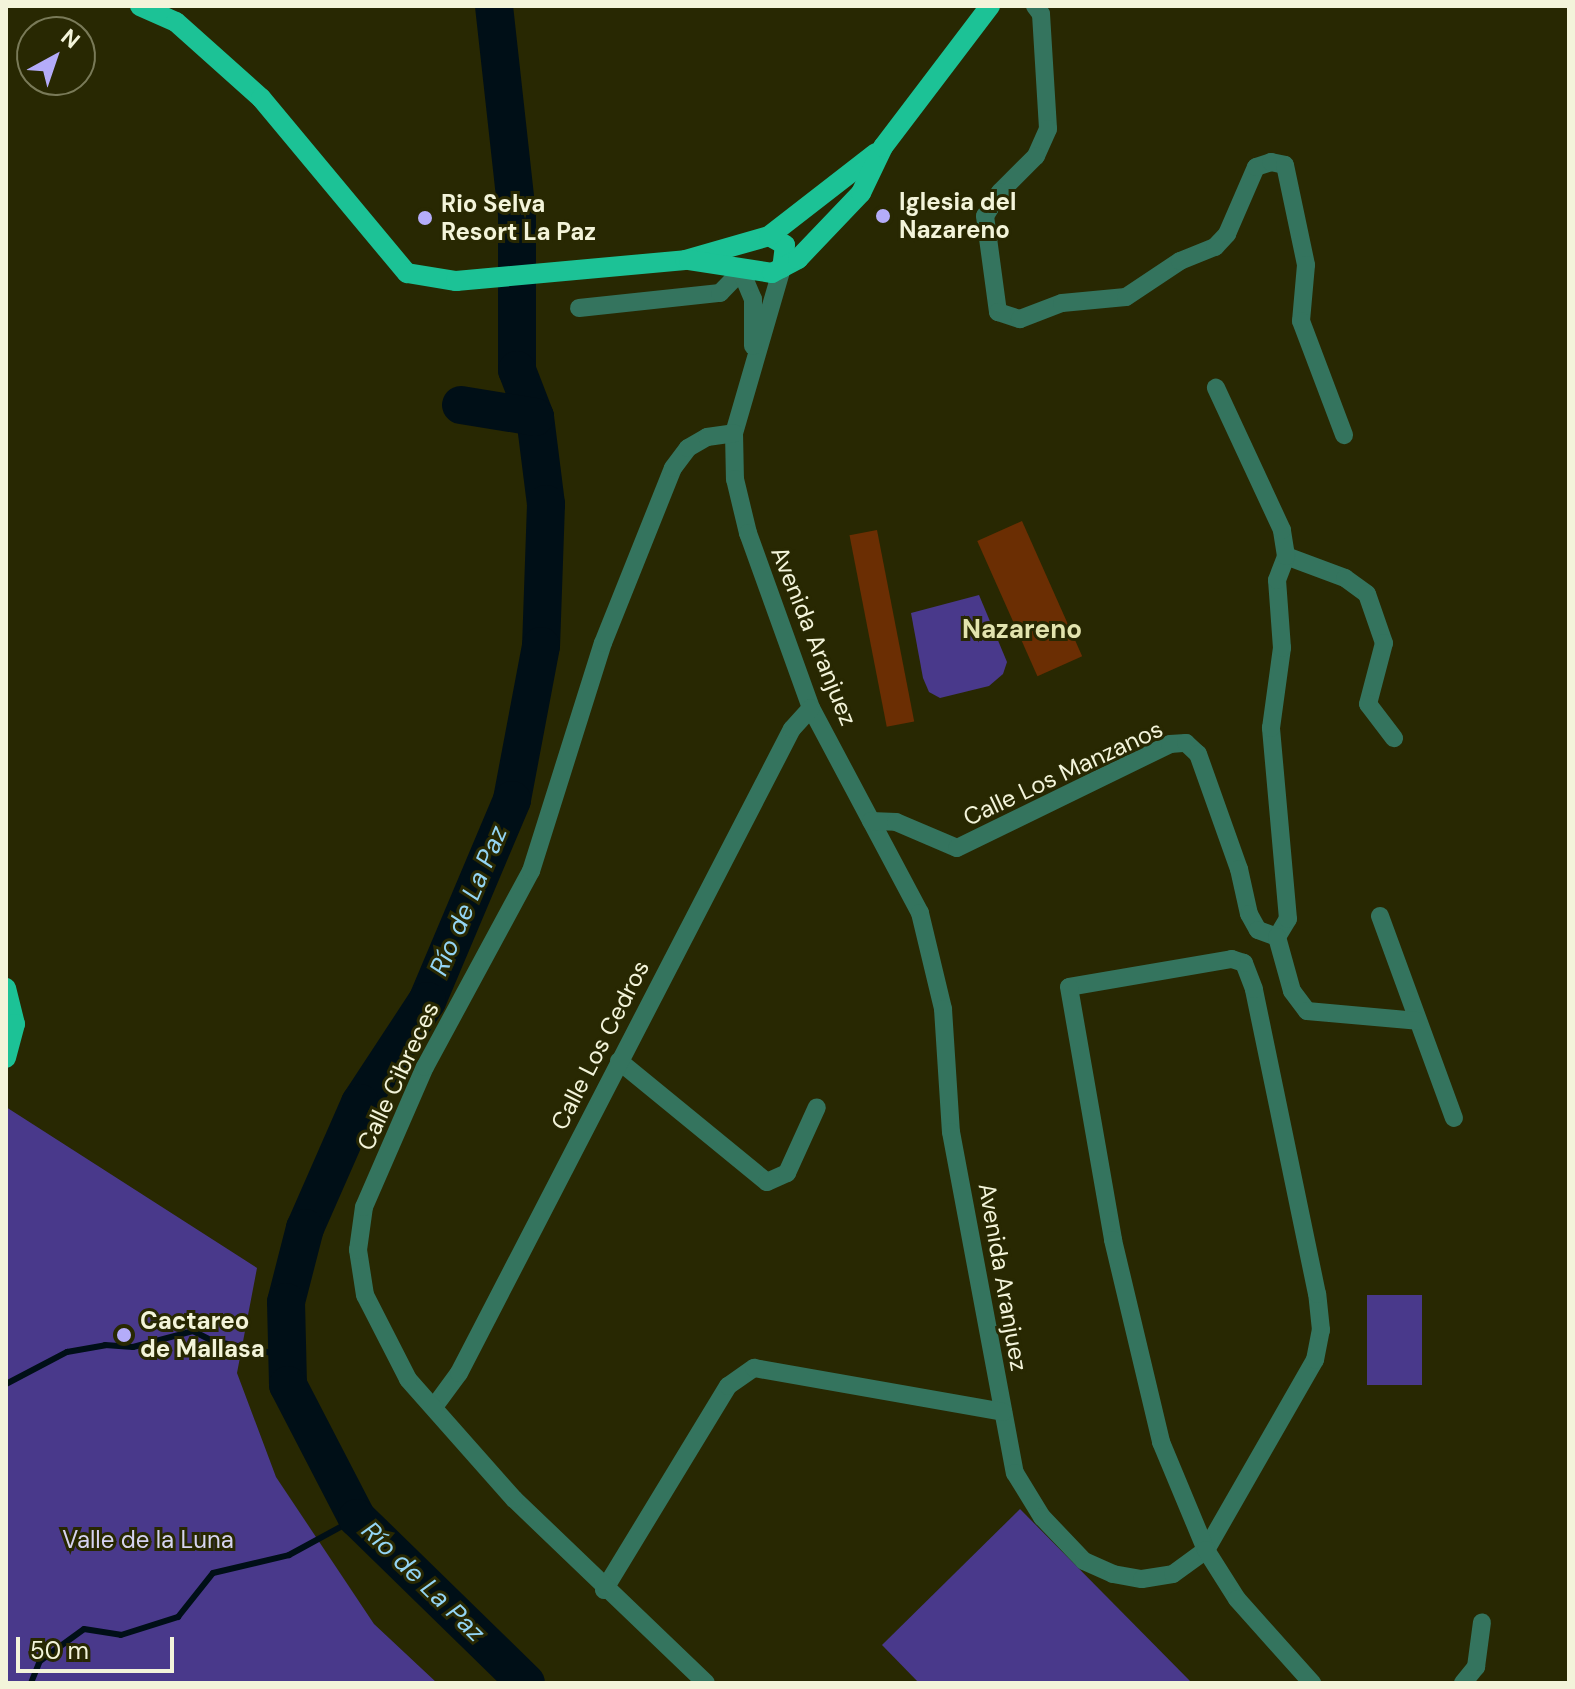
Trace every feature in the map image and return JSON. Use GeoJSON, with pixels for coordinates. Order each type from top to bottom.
{"type":"FeatureCollection","features":[{"type":"Feature","properties":{"kind":"main road"},"geometry":{"type":"LineString","coordinates":[[140,6],[176,22],[261,98],[407,273],[456,281],[685,260],[763,238],[883,147]]}},
{"type":"Feature","properties":{"kind":"main road"},"geometry":{"type":"LineString","coordinates":[[685,260],[741,271],[774,270],[822,238],[861,193],[883,147],[990,6]]}},
{"type":"Feature","properties":{"kind":"main road"},"geometry":{"type":"LineString","coordinates":[[763,238],[785,245],[774,270]]}},
{"type":"Feature","properties":{"kind":"main road"},"geometry":{"type":"LineString","coordinates":[[763,238],[752,263],[774,270]]}},
{"type":"Feature","properties":{"kind":"main road"},"geometry":{"type":"LineString","coordinates":[[6,988],[15,1024],[6,1058]]}},
{"type":"Feature","properties":{"kind":"street"},"geometry":{"type":"LineString","coordinates":[[1035,6],[1041,14],[1048,129],[1036,156],[1000,192],[985,216],[998,312],[1020,319],[1062,303],[1126,297],[1180,261],[1215,247],[1227,234],[1256,167],[1271,162],[1285,165],[1306,265],[1301,321],[1344,435]]}},
{"type":"Feature","properties":{"kind":"street","name":"Avenida Aranjuez"},"geometry":{"type":"LineString","coordinates":[[774,270],[734,433],[735,479],[748,533],[811,708],[920,913],[943,1009],[951,1132],[1015,1473],[1042,1517],[1084,1561],[1113,1574],[1159,1579],[1206,1550],[1315,1360],[1321,1330],[1254,989],[1244,963],[1232,959],[1069,987],[1113,1240],[1161,1442],[1206,1550]]}},
{"type":"Feature","properties":{"kind":"street"},"geometry":{"type":"LineString","coordinates":[[579,308],[720,293],[741,271],[753,299],[753,361]]}},
{"type":"Feature","properties":{"kind":"street"},"geometry":{"type":"LineString","coordinates":[[1216,388],[1282,530],[1286,556],[1277,580],[1282,648],[1271,728],[1288,919],[1277,937],[1292,991],[1307,1011],[1418,1021]]}},
{"type":"Feature","properties":{"kind":"street","name":"Calle Cibreces"},"geometry":{"type":"LineString","coordinates":[[706,1683],[604,1590],[514,1499],[408,1379],[365,1295],[358,1250],[364,1207],[425,1067],[531,871],[603,643],[673,468],[688,448],[707,437],[734,433]]}},
{"type":"Feature","properties":{"kind":"street"},"geometry":{"type":"LineString","coordinates":[[1286,556],[1345,578],[1367,594],[1384,643],[1368,704],[1394,738]]}},
{"type":"Feature","properties":{"kind":"street","name":"Calle Los Cedros"},"geometry":{"type":"LineString","coordinates":[[434,1407],[459,1373],[792,729],[811,708]]}},
{"type":"Feature","properties":{"kind":"street","name":"Calle Los Manzanos"},"geometry":{"type":"LineString","coordinates":[[871,821],[896,822],[957,848],[1170,744],[1186,743],[1198,754],[1239,869],[1249,914],[1258,930],[1277,937]]}},
{"type":"Feature","properties":{"kind":"street"},"geometry":{"type":"LineString","coordinates":[[1380,916],[1454,1118]]}},
{"type":"Feature","properties":{"kind":"street"},"geometry":{"type":"LineString","coordinates":[[619,1061],[767,1182],[787,1173],[817,1107]]}},
{"type":"Feature","properties":{"kind":"street"},"geometry":{"type":"LineString","coordinates":[[604,1590],[728,1386],[754,1368],[1003,1412]]}},
{"type":"Feature","properties":{"kind":"street"},"geometry":{"type":"LineString","coordinates":[[1206,1550],[1237,1599],[1312,1683]]}},
{"type":"Feature","properties":{"kind":"street"},"geometry":{"type":"LineString","coordinates":[[1463,1683],[1476,1667],[1482,1622]]}},
{"type":"Feature","properties":{"kind":"green space"},"geometry":{"type":"Polygon","coordinates":[[[979,595],[1007,662],[1003,674],[989,686],[940,698],[929,692],[923,678],[911,613],[979,595]]]}},
{"type":"Feature","properties":{"kind":"green space","name":"Valle de la Luna"},"geometry":{"type":"Polygon","coordinates":[[[6,1107],[257,1268],[237,1373],[276,1477],[374,1624],[437,1683],[6,1683],[6,1107]]]}},
{"type":"Feature","properties":{"kind":"green space"},"geometry":{"type":"Polygon","coordinates":[[[1367,1295],[1422,1295],[1422,1385],[1367,1385],[1367,1295]]]}},
{"type":"Feature","properties":{"kind":"green space"},"geometry":{"type":"Polygon","coordinates":[[[1020,1509],[1192,1683],[919,1683],[882,1645],[1020,1509]]]}},
{"type":"Feature","properties":{"kind":"building"},"geometry":{"type":"Polygon","coordinates":[[[1022,521],[1082,656],[1037,676],[977,541],[1022,521]]]}},
{"type":"Feature","properties":{"kind":"building"},"geometry":{"type":"Polygon","coordinates":[[[877,530],[914,721],[887,727],[850,535],[877,530]]]}},
{"type":"Feature","properties":{"kind":"waterway","name":"Río de La Paz"},"geometry":{"type":"LineString","coordinates":[[494,6],[517,215],[517,370],[535,417],[546,504],[541,646],[512,800],[427,1001],[360,1103],[305,1228],[286,1302],[288,1385],[357,1518],[526,1683]]}},
{"type":"Feature","properties":{"kind":"waterway"},"geometry":{"type":"LineString","coordinates":[[461,405],[535,417]]}},
{"type":"Feature","properties":{"kind":"waterway"},"geometry":{"type":"LineString","coordinates":[[6,1384],[67,1352],[105,1345],[133,1347],[193,1331],[213,1341],[287,1356]]}},
{"type":"Feature","properties":{"kind":"waterway"},"geometry":{"type":"LineString","coordinates":[[31,1683],[40,1661],[84,1629],[121,1635],[178,1617],[213,1573],[289,1555],[357,1518]]}},
{"type":"Feature","properties":{"kind":"place","name":"Iglesia del Nazareno"},"geometry":{"type":"Point","coordinates":[883,216]}},
{"type":"Feature","properties":{"kind":"place","name":"Rio Selva Resort La Paz"},"geometry":{"type":"Point","coordinates":[425,218]}},
{"type":"Feature","properties":{"kind":"place","name":"Cactareo de Mallasa"},"geometry":{"type":"Point","coordinates":[124,1335]}},
{"type":"Feature","properties":{"kind":"district","name":"Nazareno"},"geometry":{"type":"Point","coordinates":[1022,630]}}]}
